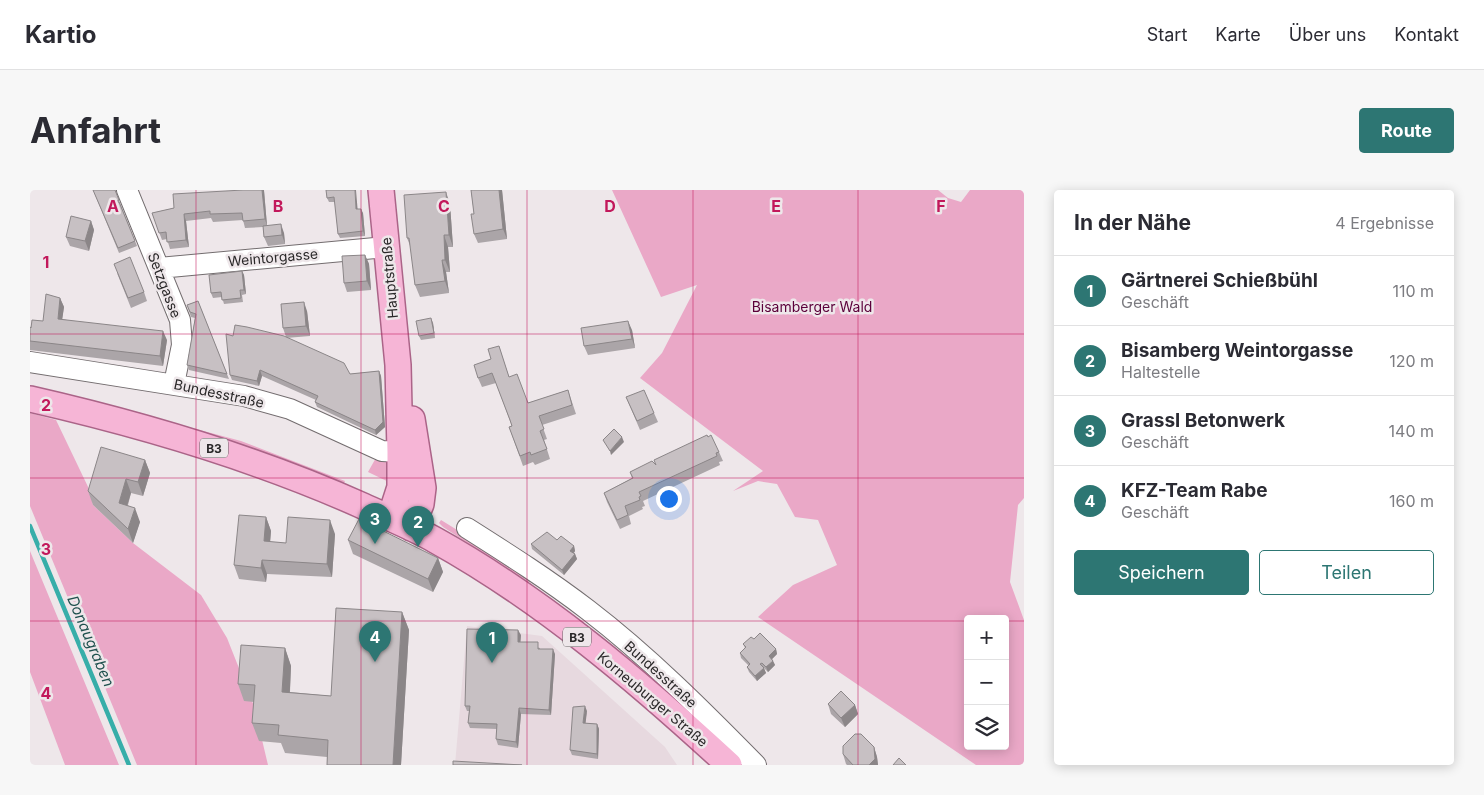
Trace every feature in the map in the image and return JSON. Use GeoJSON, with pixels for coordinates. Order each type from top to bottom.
{"type":"FeatureCollection","features":[{"type":"Feature","properties":{"kind":"main road","name":"Hauptstraße"},"geometry":{"type":"LineString","coordinates":[[381,190],[398,365],[401,523]]}},
{"type":"Feature","properties":{"kind":"main road","name":"Hauptstraße"},"geometry":{"type":"LineString","coordinates":[[398,365],[410,405],[423,488],[422,504],[401,523]]}},
{"type":"Feature","properties":{"kind":"main road","name":"Korneuburger Straße"},"geometry":{"type":"LineString","coordinates":[[30,399],[116,420],[221,450],[279,470],[401,523],[475,564],[538,607],[664,707],[728,765]]}},
{"type":"Feature","properties":{"kind":"street","name":"Setzgasse"},"geometry":{"type":"LineString","coordinates":[[127,190],[181,328],[182,345],[174,384]]}},
{"type":"Feature","properties":{"kind":"street","name":"Weintorgasse"},"geometry":{"type":"LineString","coordinates":[[159,268],[386,247]]}},
{"type":"Feature","properties":{"kind":"street","name":"Bundesstraße"},"geometry":{"type":"LineString","coordinates":[[30,362],[76,371],[174,384],[244,396],[290,410],[372,447],[400,452]]}},
{"type":"Feature","properties":{"kind":"street","name":"Bundesstraße"},"geometry":{"type":"LineString","coordinates":[[467,528],[560,589],[668,678],[756,765]]}},
{"type":"Feature","properties":{"kind":"street"},"geometry":{"type":"LineString","coordinates":[[538,607],[560,589]]}},
{"type":"Feature","properties":{"kind":"shaded area"},"geometry":{"type":"Polygon","coordinates":[[[467,626],[542,636],[665,747],[677,765],[455,765],[467,626]]]}},
{"type":"Feature","properties":{"kind":"green space","name":"Bisamberger Wald"},"geometry":{"type":"Polygon","coordinates":[[[612,190],[938,190],[948,198],[961,202],[970,190],[1024,190],[1024,498],[1018,505],[1010,582],[1024,620],[1024,765],[976,765],[758,617],[793,585],[837,565],[818,520],[795,517],[777,484],[758,481],[733,491],[763,471],[640,378],[662,353],[697,285],[661,297],[612,190]]]}},
{"type":"Feature","properties":{"kind":"green space"},"geometry":{"type":"Polygon","coordinates":[[[30,413],[56,420],[90,491],[93,505],[133,543],[201,595],[227,638],[254,706],[268,765],[137,765],[30,506],[30,413]]]}},
{"type":"Feature","properties":{"kind":"green space"},"geometry":{"type":"Polygon","coordinates":[[[136,413],[241,441],[345,481],[343,485],[252,448],[136,413]]]}},
{"type":"Feature","properties":{"kind":"green space"},"geometry":{"type":"Polygon","coordinates":[[[377,456],[390,463],[393,484],[368,472],[377,456]]]}},
{"type":"Feature","properties":{"kind":"green space"},"geometry":{"type":"Polygon","coordinates":[[[441,520],[496,554],[533,582],[528,582],[443,527],[439,523],[441,520]]]}},
{"type":"Feature","properties":{"kind":"green space"},"geometry":{"type":"Polygon","coordinates":[[[30,551],[119,765],[65,765],[30,672],[30,551]]]}},
{"type":"Feature","properties":{"kind":"building"},"geometry":{"type":"Polygon","coordinates":[[[93,190],[115,190],[119,200],[115,202],[119,202],[135,241],[118,248],[93,190]]]}},
{"type":"Feature","properties":{"kind":"building"},"geometry":{"type":"Polygon","coordinates":[[[262,190],[265,219],[243,221],[242,213],[210,214],[210,211],[184,214],[186,240],[167,242],[166,232],[159,233],[152,213],[174,208],[173,194],[262,190]]]}},
{"type":"Feature","properties":{"kind":"building"},"geometry":{"type":"Polygon","coordinates":[[[326,190],[355,190],[356,209],[361,209],[363,231],[338,234],[334,197],[327,198],[326,190]]]}},
{"type":"Feature","properties":{"kind":"building"},"geometry":{"type":"Polygon","coordinates":[[[471,190],[499,190],[503,229],[474,234],[471,214],[474,214],[471,190]]]}},
{"type":"Feature","properties":{"kind":"building"},"geometry":{"type":"Polygon","coordinates":[[[446,192],[449,235],[444,235],[445,260],[442,260],[445,281],[415,285],[409,238],[407,238],[404,195],[446,192]]]}},
{"type":"Feature","properties":{"kind":"building"},"geometry":{"type":"Polygon","coordinates":[[[71,216],[91,221],[85,241],[66,237],[71,216]]]}},
{"type":"Feature","properties":{"kind":"building"},"geometry":{"type":"Polygon","coordinates":[[[281,224],[282,235],[264,237],[263,226],[281,224]]]}},
{"type":"Feature","properties":{"kind":"building"},"geometry":{"type":"Polygon","coordinates":[[[365,255],[367,281],[344,283],[342,256],[365,255]]]}},
{"type":"Feature","properties":{"kind":"building"},"geometry":{"type":"Polygon","coordinates":[[[130,257],[144,292],[128,298],[114,264],[130,257]]]}},
{"type":"Feature","properties":{"kind":"building"},"geometry":{"type":"Polygon","coordinates":[[[242,271],[244,290],[240,290],[241,298],[222,300],[221,292],[211,293],[209,275],[242,271]]]}},
{"type":"Feature","properties":{"kind":"building"},"geometry":{"type":"Polygon","coordinates":[[[46,294],[60,298],[58,319],[163,331],[160,356],[30,341],[32,320],[43,321],[46,294]]]}},
{"type":"Feature","properties":{"kind":"building"},"geometry":{"type":"Polygon","coordinates":[[[198,301],[227,374],[187,365],[196,314],[190,312],[187,305],[198,301]]]}},
{"type":"Feature","properties":{"kind":"building"},"geometry":{"type":"Polygon","coordinates":[[[304,302],[306,326],[283,328],[281,304],[304,302]]]}},
{"type":"Feature","properties":{"kind":"building"},"geometry":{"type":"Polygon","coordinates":[[[431,318],[434,333],[419,336],[416,321],[431,318]]]}},
{"type":"Feature","properties":{"kind":"building"},"geometry":{"type":"Polygon","coordinates":[[[628,321],[632,339],[584,346],[581,328],[628,321]]]}},
{"type":"Feature","properties":{"kind":"building"},"geometry":{"type":"Polygon","coordinates":[[[235,325],[284,336],[344,363],[350,374],[379,371],[383,422],[375,430],[315,402],[318,396],[260,370],[257,381],[230,375],[226,334],[233,336],[235,325]]]}},
{"type":"Feature","properties":{"kind":"building"},"geometry":{"type":"Polygon","coordinates":[[[499,346],[509,377],[517,374],[528,403],[568,390],[572,405],[539,416],[544,429],[540,431],[547,449],[531,455],[530,452],[520,456],[509,427],[512,426],[510,420],[492,373],[478,378],[474,365],[491,359],[488,349],[499,346]]]}},
{"type":"Feature","properties":{"kind":"building"},"geometry":{"type":"Polygon","coordinates":[[[644,390],[654,413],[637,421],[626,397],[644,390]]]}},
{"type":"Feature","properties":{"kind":"building"},"geometry":{"type":"Polygon","coordinates":[[[614,429],[622,437],[610,451],[603,440],[614,429]]]}},
{"type":"Feature","properties":{"kind":"building"},"geometry":{"type":"Polygon","coordinates":[[[707,435],[708,437],[711,435],[719,452],[716,453],[717,456],[639,492],[640,500],[625,506],[628,515],[617,520],[604,493],[633,478],[630,472],[652,461],[656,465],[654,460],[707,435]]]}},
{"type":"Feature","properties":{"kind":"building"},"geometry":{"type":"Polygon","coordinates":[[[101,447],[145,460],[138,482],[126,479],[119,503],[135,508],[128,529],[88,491],[101,447]]]}},
{"type":"Feature","properties":{"kind":"building"},"geometry":{"type":"Polygon","coordinates":[[[239,515],[266,517],[264,541],[286,543],[288,517],[330,520],[327,564],[262,560],[261,568],[234,565],[239,515]]]}},
{"type":"Feature","properties":{"kind":"building"},"geometry":{"type":"Polygon","coordinates":[[[359,519],[438,558],[428,579],[348,540],[359,519]]]}},
{"type":"Feature","properties":{"kind":"building"},"geometry":{"type":"Polygon","coordinates":[[[547,532],[557,540],[561,536],[574,546],[570,551],[575,554],[562,570],[531,544],[547,532]]]}},
{"type":"Feature","properties":{"kind":"building"},"geometry":{"type":"Polygon","coordinates":[[[336,608],[402,612],[393,765],[327,765],[328,740],[278,735],[279,725],[252,723],[255,685],[238,684],[241,645],[285,648],[282,692],[331,696],[336,608]]]}},
{"type":"Feature","properties":{"kind":"building"},"geometry":{"type":"Polygon","coordinates":[[[467,629],[518,630],[518,642],[538,642],[538,649],[553,649],[549,710],[519,708],[516,742],[496,739],[497,724],[468,723],[470,706],[465,706],[467,629]]]}},
{"type":"Feature","properties":{"kind":"building"},"geometry":{"type":"Polygon","coordinates":[[[760,633],[776,649],[769,656],[773,661],[766,667],[762,663],[760,664],[764,668],[755,676],[747,667],[750,664],[740,653],[746,647],[743,644],[751,637],[754,639],[760,633]]]}},
{"type":"Feature","properties":{"kind":"building"},"geometry":{"type":"Polygon","coordinates":[[[841,691],[855,705],[841,718],[828,704],[841,691]]]}},
{"type":"Feature","properties":{"kind":"building"},"geometry":{"type":"Polygon","coordinates":[[[585,706],[583,723],[597,724],[597,754],[570,750],[573,707],[585,706]]]}},
{"type":"Feature","properties":{"kind":"building"},"geometry":{"type":"Polygon","coordinates":[[[855,734],[861,734],[874,747],[875,759],[869,765],[853,765],[843,754],[843,746],[855,734]]]}},
{"type":"Feature","properties":{"kind":"building"},"geometry":{"type":"Polygon","coordinates":[[[899,758],[906,765],[893,765],[899,758]]]}},
{"type":"Feature","properties":{"kind":"building"},"geometry":{"type":"Polygon","coordinates":[[[453,761],[522,765],[453,765],[453,761]]]}},
{"type":"Feature","properties":{"kind":"waterway","name":"Donaugraben"},"geometry":{"type":"LineString","coordinates":[[30,526],[129,765]]}},
{"type":"Feature","properties":{"kind":"place","name":"Grassl Betonwerk"},"geometry":{"type":"Point","coordinates":[375,544]}},
{"type":"Feature","properties":{"kind":"place","name":"Bisamberg Weintorgasse"},"geometry":{"type":"Point","coordinates":[418,547]}},
{"type":"Feature","properties":{"kind":"place","name":"KFZ-Team Rabe"},"geometry":{"type":"Point","coordinates":[375,662]}},
{"type":"Feature","properties":{"kind":"place","name":"Gärtnerei Schießbühl"},"geometry":{"type":"Point","coordinates":[492,663]}}]}
